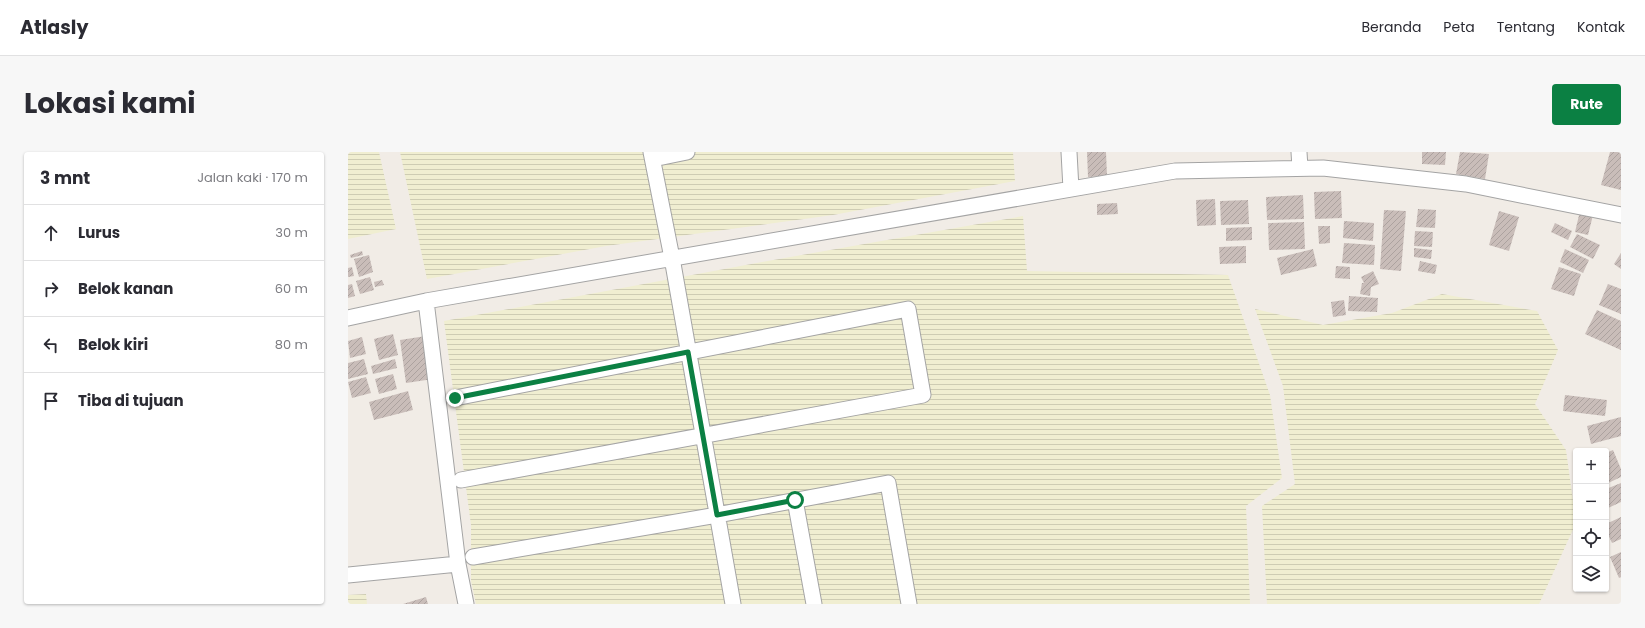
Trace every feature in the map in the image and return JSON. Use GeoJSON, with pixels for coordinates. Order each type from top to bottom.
{"type":"FeatureCollection","features":[{"type":"Feature","properties":{"kind":"street"},"geometry":{"type":"LineString","coordinates":[[687,152],[652,155],[672,258],[733,604]]}},
{"type":"Feature","properties":{"kind":"street"},"geometry":{"type":"LineString","coordinates":[[1069,152],[1071,189]]}},
{"type":"Feature","properties":{"kind":"street"},"geometry":{"type":"LineString","coordinates":[[1299,152],[1300,168]]}},
{"type":"Feature","properties":{"kind":"street"},"geometry":{"type":"LineString","coordinates":[[348,318],[426,301],[1175,171],[1323,168],[1466,184],[1621,215]]}},
{"type":"Feature","properties":{"kind":"street"},"geometry":{"type":"LineString","coordinates":[[426,301],[458,564],[466,604]]}},
{"type":"Feature","properties":{"kind":"street"},"geometry":{"type":"LineString","coordinates":[[455,398],[908,309],[923,395],[461,480]]}},
{"type":"Feature","properties":{"kind":"street"},"geometry":{"type":"LineString","coordinates":[[473,557],[717,515],[888,483],[909,604]]}},
{"type":"Feature","properties":{"kind":"street"},"geometry":{"type":"LineString","coordinates":[[795,500],[814,604]]}},
{"type":"Feature","properties":{"kind":"street"},"geometry":{"type":"LineString","coordinates":[[348,575],[458,564]]}},
{"type":"Feature","properties":{"kind":"shaded area"},"geometry":{"type":"Polygon","coordinates":[[[348,152],[379,152],[396,229],[348,239],[348,152]]]}},
{"type":"Feature","properties":{"kind":"shaded area"},"geometry":{"type":"Polygon","coordinates":[[[400,152],[1013,152],[1015,181],[833,215],[606,246],[427,279],[400,152]]]}},
{"type":"Feature","properties":{"kind":"shaded area"},"geometry":{"type":"Polygon","coordinates":[[[1023,216],[1027,271],[1228,275],[1270,395],[1282,478],[1246,506],[1250,604],[476,604],[471,581],[471,525],[444,321],[762,262],[1023,216]]]}},
{"type":"Feature","properties":{"kind":"shaded area"},"geometry":{"type":"Polygon","coordinates":[[[1442,294],[1537,311],[1558,350],[1535,404],[1566,450],[1573,501],[1573,530],[1539,604],[1267,604],[1262,506],[1295,484],[1283,386],[1255,309],[1323,325],[1392,313],[1442,294]]]}},
{"type":"Feature","properties":{"kind":"shaded area"},"geometry":{"type":"Polygon","coordinates":[[[366,594],[367,604],[348,604],[348,595],[366,594]]]}},
{"type":"Feature","properties":{"kind":"building"},"geometry":{"type":"Polygon","coordinates":[[[1087,152],[1106,152],[1107,176],[1088,177],[1087,152]]]}},
{"type":"Feature","properties":{"kind":"building"},"geometry":{"type":"Polygon","coordinates":[[[1422,152],[1446,152],[1445,165],[1422,164],[1422,152]]]}},
{"type":"Feature","properties":{"kind":"building"},"geometry":{"type":"Polygon","coordinates":[[[1460,152],[1489,154],[1485,179],[1456,174],[1460,152]]]}},
{"type":"Feature","properties":{"kind":"building"},"geometry":{"type":"Polygon","coordinates":[[[1610,152],[1621,152],[1621,190],[1601,185],[1610,152]]]}},
{"type":"Feature","properties":{"kind":"building"},"geometry":{"type":"Polygon","coordinates":[[[1341,191],[1342,218],[1315,219],[1314,192],[1341,191]]]}},
{"type":"Feature","properties":{"kind":"building"},"geometry":{"type":"Polygon","coordinates":[[[1303,195],[1304,219],[1267,220],[1266,197],[1303,195]]]}},
{"type":"Feature","properties":{"kind":"building"},"geometry":{"type":"Polygon","coordinates":[[[1215,199],[1216,225],[1197,226],[1196,200],[1215,199]]]}},
{"type":"Feature","properties":{"kind":"building"},"geometry":{"type":"Polygon","coordinates":[[[1248,200],[1249,224],[1221,225],[1220,201],[1248,200]]]}},
{"type":"Feature","properties":{"kind":"building"},"geometry":{"type":"Polygon","coordinates":[[[1117,203],[1118,214],[1097,215],[1097,204],[1117,203]]]}},
{"type":"Feature","properties":{"kind":"building"},"geometry":{"type":"Polygon","coordinates":[[[1418,209],[1436,210],[1435,228],[1416,227],[1418,209]]]}},
{"type":"Feature","properties":{"kind":"building"},"geometry":{"type":"Polygon","coordinates":[[[1384,210],[1406,211],[1401,271],[1380,269],[1384,210]]]}},
{"type":"Feature","properties":{"kind":"building"},"geometry":{"type":"Polygon","coordinates":[[[1499,211],[1519,217],[1509,251],[1489,245],[1499,211]]]}},
{"type":"Feature","properties":{"kind":"building"},"geometry":{"type":"Polygon","coordinates":[[[1580,211],[1593,215],[1588,235],[1575,232],[1580,211]]]}},
{"type":"Feature","properties":{"kind":"building"},"geometry":{"type":"Polygon","coordinates":[[[1344,221],[1374,223],[1373,241],[1343,238],[1344,221]]]}},
{"type":"Feature","properties":{"kind":"building"},"geometry":{"type":"Polygon","coordinates":[[[1304,222],[1305,249],[1269,250],[1268,223],[1304,222]]]}},
{"type":"Feature","properties":{"kind":"building"},"geometry":{"type":"Polygon","coordinates":[[[1555,223],[1572,231],[1568,240],[1551,232],[1555,223]]]}},
{"type":"Feature","properties":{"kind":"building"},"geometry":{"type":"Polygon","coordinates":[[[1318,226],[1330,226],[1330,243],[1319,244],[1318,226]]]}},
{"type":"Feature","properties":{"kind":"building"},"geometry":{"type":"Polygon","coordinates":[[[1252,227],[1252,240],[1226,241],[1226,228],[1252,227]]]}},
{"type":"Feature","properties":{"kind":"building"},"geometry":{"type":"Polygon","coordinates":[[[1415,231],[1433,232],[1432,247],[1414,246],[1415,231]]]}},
{"type":"Feature","properties":{"kind":"building"},"geometry":{"type":"Polygon","coordinates":[[[1577,234],[1600,245],[1593,259],[1570,247],[1577,234]]]}},
{"type":"Feature","properties":{"kind":"building"},"geometry":{"type":"Polygon","coordinates":[[[1344,243],[1375,245],[1374,265],[1342,263],[1344,243]]]}},
{"type":"Feature","properties":{"kind":"building"},"geometry":{"type":"Polygon","coordinates":[[[1246,246],[1246,263],[1220,264],[1219,247],[1246,246]]]}},
{"type":"Feature","properties":{"kind":"building"},"geometry":{"type":"Polygon","coordinates":[[[1414,248],[1432,250],[1431,259],[1414,257],[1414,248]]]}},
{"type":"Feature","properties":{"kind":"building"},"geometry":{"type":"Polygon","coordinates":[[[1313,249],[1317,266],[1281,275],[1277,258],[1313,249]]]}},
{"type":"Feature","properties":{"kind":"building"},"geometry":{"type":"Polygon","coordinates":[[[1565,249],[1589,260],[1583,273],[1560,262],[1565,249]]]}},
{"type":"Feature","properties":{"kind":"building"},"geometry":{"type":"Polygon","coordinates":[[[362,251],[363,255],[351,258],[350,255],[362,251]]]}},
{"type":"Feature","properties":{"kind":"building"},"geometry":{"type":"Polygon","coordinates":[[[1621,253],[1621,269],[1614,264],[1621,253]]]}},
{"type":"Feature","properties":{"kind":"building"},"geometry":{"type":"Polygon","coordinates":[[[369,255],[373,272],[359,277],[354,259],[369,255]]]}},
{"type":"Feature","properties":{"kind":"building"},"geometry":{"type":"Polygon","coordinates":[[[1420,261],[1437,265],[1435,274],[1418,271],[1420,261]]]}},
{"type":"Feature","properties":{"kind":"building"},"geometry":{"type":"Polygon","coordinates":[[[1336,266],[1350,267],[1350,279],[1335,278],[1336,266]]]}},
{"type":"Feature","properties":{"kind":"building"},"geometry":{"type":"Polygon","coordinates":[[[352,267],[354,276],[348,277],[348,268],[352,267]]]}},
{"type":"Feature","properties":{"kind":"building"},"geometry":{"type":"Polygon","coordinates":[[[1559,267],[1581,274],[1574,296],[1551,289],[1559,267]]]}},
{"type":"Feature","properties":{"kind":"building"},"geometry":{"type":"Polygon","coordinates":[[[1373,271],[1379,284],[1371,287],[1370,296],[1360,294],[1362,283],[1364,283],[1361,277],[1373,271]]]}},
{"type":"Feature","properties":{"kind":"building"},"geometry":{"type":"Polygon","coordinates":[[[370,277],[374,290],[360,294],[356,281],[370,277]]]}},
{"type":"Feature","properties":{"kind":"building"},"geometry":{"type":"Polygon","coordinates":[[[382,280],[384,285],[375,287],[374,282],[382,280]]]}},
{"type":"Feature","properties":{"kind":"building"},"geometry":{"type":"Polygon","coordinates":[[[352,284],[355,296],[348,298],[348,285],[352,284]]]}},
{"type":"Feature","properties":{"kind":"building"},"geometry":{"type":"Polygon","coordinates":[[[1608,284],[1621,289],[1621,314],[1599,305],[1608,284]]]}},
{"type":"Feature","properties":{"kind":"building"},"geometry":{"type":"Polygon","coordinates":[[[1349,296],[1378,298],[1377,312],[1348,311],[1349,296]]]}},
{"type":"Feature","properties":{"kind":"building"},"geometry":{"type":"Polygon","coordinates":[[[1344,300],[1346,315],[1333,317],[1331,302],[1344,300]]]}},
{"type":"Feature","properties":{"kind":"building"},"geometry":{"type":"Polygon","coordinates":[[[1597,310],[1621,321],[1621,350],[1585,334],[1597,310]]]}},
{"type":"Feature","properties":{"kind":"building"},"geometry":{"type":"Polygon","coordinates":[[[393,334],[398,355],[379,360],[374,339],[393,334]]]}},
{"type":"Feature","properties":{"kind":"building"},"geometry":{"type":"Polygon","coordinates":[[[426,336],[433,379],[406,383],[400,340],[426,336]]]}},
{"type":"Feature","properties":{"kind":"building"},"geometry":{"type":"Polygon","coordinates":[[[362,337],[366,354],[350,358],[348,341],[362,337]]]}},
{"type":"Feature","properties":{"kind":"building"},"geometry":{"type":"Polygon","coordinates":[[[364,359],[368,374],[348,379],[348,363],[364,359]]]}},
{"type":"Feature","properties":{"kind":"building"},"geometry":{"type":"Polygon","coordinates":[[[395,359],[397,368],[373,374],[371,366],[395,359]]]}},
{"type":"Feature","properties":{"kind":"building"},"geometry":{"type":"Polygon","coordinates":[[[393,374],[397,389],[379,394],[375,379],[393,374]]]}},
{"type":"Feature","properties":{"kind":"building"},"geometry":{"type":"Polygon","coordinates":[[[366,377],[371,393],[352,398],[348,382],[366,377]]]}},
{"type":"Feature","properties":{"kind":"building"},"geometry":{"type":"Polygon","coordinates":[[[408,391],[413,410],[374,420],[369,402],[408,391]]]}},
{"type":"Feature","properties":{"kind":"building"},"geometry":{"type":"Polygon","coordinates":[[[1565,395],[1607,400],[1605,416],[1563,411],[1565,395]]]}},
{"type":"Feature","properties":{"kind":"building"},"geometry":{"type":"Polygon","coordinates":[[[1621,417],[1621,436],[1591,444],[1587,426],[1621,417]]]}},
{"type":"Feature","properties":{"kind":"building"},"geometry":{"type":"Polygon","coordinates":[[[1613,450],[1621,469],[1621,477],[1609,483],[1609,452],[1613,450]]]}},
{"type":"Feature","properties":{"kind":"building"},"geometry":{"type":"Polygon","coordinates":[[[1621,483],[1621,502],[1609,508],[1609,488],[1621,483]]]}},
{"type":"Feature","properties":{"kind":"building"},"geometry":{"type":"Polygon","coordinates":[[[1621,517],[1621,539],[1612,543],[1609,536],[1609,523],[1621,517]]]}},
{"type":"Feature","properties":{"kind":"building"},"geometry":{"type":"Polygon","coordinates":[[[1621,552],[1621,577],[1619,578],[1610,557],[1621,552]]]}},
{"type":"Feature","properties":{"kind":"building"},"geometry":{"type":"Polygon","coordinates":[[[426,597],[428,604],[403,604],[426,597]]]}},
{"type":"Feature","properties":{"kind":"route"},"geometry":{"type":"LineString","coordinates":[[455,398],[688,352],[717,515],[795,500]]}}]}
